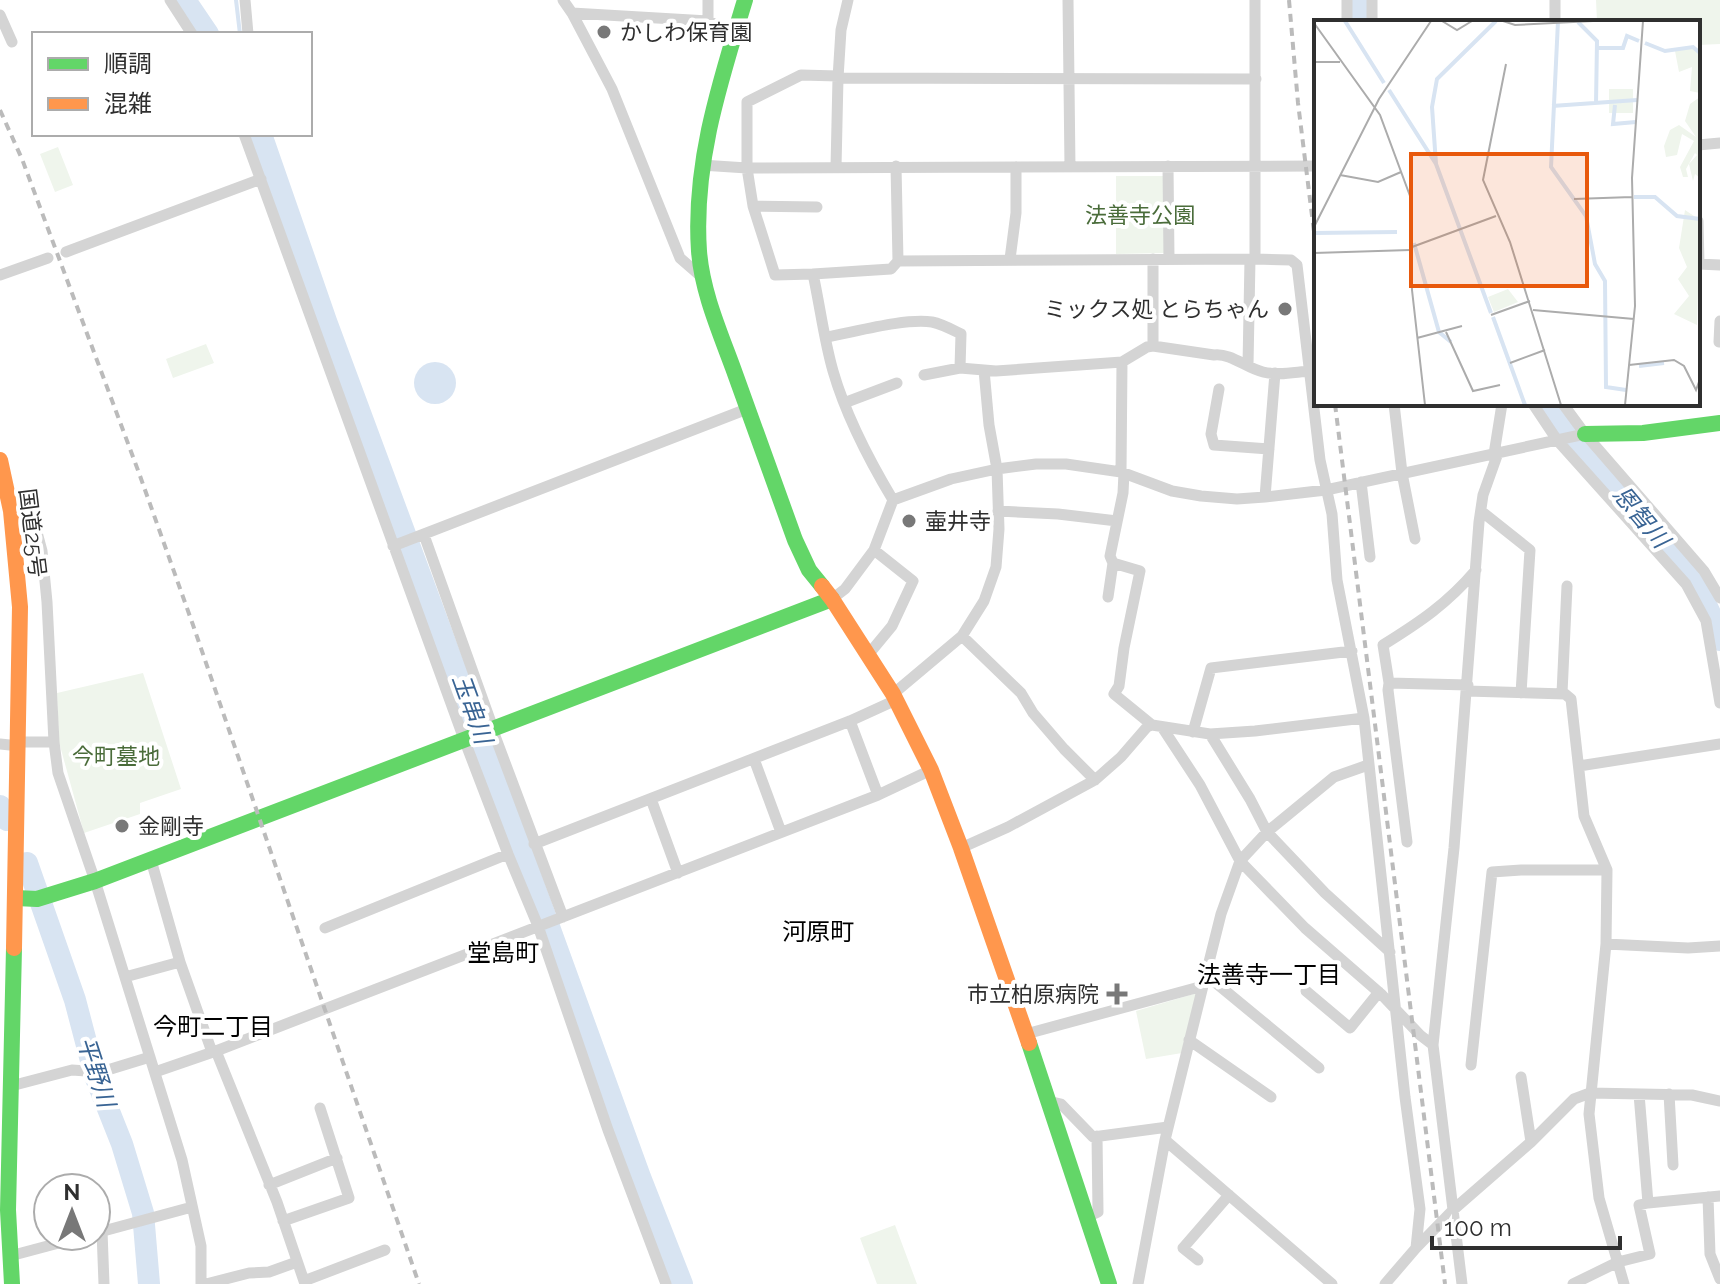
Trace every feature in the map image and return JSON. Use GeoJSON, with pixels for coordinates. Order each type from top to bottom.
{"type":"FeatureCollection","features":[{"type":"Feature","properties":{"kind":"main road"},"geometry":{"type":"LineString","coordinates":[[745,0],[707,133],[701,165],[697,206],[703,278],[723,344],[795,540],[809,570],[832,599],[894,697],[931,770],[1026,1034],[1109,1284]]}},
{"type":"Feature","properties":{"kind":"main road"},"geometry":{"type":"LineString","coordinates":[[1583,434],[1643,433],[1720,423]]}},
{"type":"Feature","properties":{"kind":"main road","name":"国道25号"},"geometry":{"type":"LineString","coordinates":[[0,460],[11,511],[7,534],[20,607],[16,898],[8,927],[7,1258],[12,1284]]}},
{"type":"Feature","properties":{"kind":"main road"},"geometry":{"type":"LineString","coordinates":[[16,898],[40,898],[95,881],[832,599]]}},
{"type":"Feature","properties":{"kind":"street"},"geometry":{"type":"LineString","coordinates":[[170,0],[191,32]]}},
{"type":"Feature","properties":{"kind":"street"},"geometry":{"type":"LineString","coordinates":[[245,0],[248,32]]}},
{"type":"Feature","properties":{"kind":"street"},"geometry":{"type":"LineString","coordinates":[[563,0],[612,89],[680,258],[703,278]]}},
{"type":"Feature","properties":{"kind":"street"},"geometry":{"type":"LineString","coordinates":[[708,0],[708,21]]}},
{"type":"Feature","properties":{"kind":"street"},"geometry":{"type":"LineString","coordinates":[[836,167],[841,30],[848,0]]}},
{"type":"Feature","properties":{"kind":"street"},"geometry":{"type":"LineString","coordinates":[[1068,0],[1070,167]]}},
{"type":"Feature","properties":{"kind":"street"},"geometry":{"type":"LineString","coordinates":[[1248,365],[1255,166],[1255,0]]}},
{"type":"Feature","properties":{"kind":"street"},"geometry":{"type":"LineString","coordinates":[[572,13],[708,21],[736,31]]}},
{"type":"Feature","properties":{"kind":"street"},"geometry":{"type":"LineString","coordinates":[[0,15],[12,42]]}},
{"type":"Feature","properties":{"kind":"street"},"geometry":{"type":"LineString","coordinates":[[896,166],[898,261],[891,269],[775,275],[753,206],[747,168],[747,102],[801,75],[1256,79]]}},
{"type":"Feature","properties":{"kind":"street"},"geometry":{"type":"LineString","coordinates":[[245,136],[397,545],[534,844],[560,918]]}},
{"type":"Feature","properties":{"kind":"street"},"geometry":{"type":"LineString","coordinates":[[1700,145],[1720,143]]}},
{"type":"Feature","properties":{"kind":"street"},"geometry":{"type":"LineString","coordinates":[[701,165],[747,168],[1314,166]]}},
{"type":"Feature","properties":{"kind":"street"},"geometry":{"type":"LineString","coordinates":[[1168,166],[1169,259]]}},
{"type":"Feature","properties":{"kind":"street"},"geometry":{"type":"LineString","coordinates":[[1010,259],[1016,213],[1016,167]]}},
{"type":"Feature","properties":{"kind":"street"},"geometry":{"type":"LineString","coordinates":[[66,252],[261,179]]}},
{"type":"Feature","properties":{"kind":"street"},"geometry":{"type":"LineString","coordinates":[[753,206],[817,207]]}},
{"type":"Feature","properties":{"kind":"street"},"geometry":{"type":"LineString","coordinates":[[0,275],[48,258]]}},
{"type":"Feature","properties":{"kind":"street"},"geometry":{"type":"LineString","coordinates":[[1153,259],[1153,346]]}},
{"type":"Feature","properties":{"kind":"street"},"geometry":{"type":"LineString","coordinates":[[898,261],[1253,259],[1291,260],[1297,265],[1320,460],[1332,514],[1337,580],[1364,718],[1420,1209],[1416,1248]]}},
{"type":"Feature","properties":{"kind":"street"},"geometry":{"type":"LineString","coordinates":[[1700,264],[1720,265]]}},
{"type":"Feature","properties":{"kind":"street"},"geometry":{"type":"LineString","coordinates":[[813,274],[833,372],[877,474],[893,500]]}},
{"type":"Feature","properties":{"kind":"street"},"geometry":{"type":"LineString","coordinates":[[1719,342],[1720,321]]}},
{"type":"Feature","properties":{"kind":"street"},"geometry":{"type":"LineString","coordinates":[[826,337],[903,322],[930,322],[961,334],[960,368]]}},
{"type":"Feature","properties":{"kind":"street"},"geometry":{"type":"LineString","coordinates":[[924,375],[960,368],[1063,368],[1072,364],[1122,362],[1153,346],[1221,355],[1262,372],[1310,371]]}},
{"type":"Feature","properties":{"kind":"street"},"geometry":{"type":"LineString","coordinates":[[1108,597],[1113,563],[1110,556],[1123,493],[1122,362]]}},
{"type":"Feature","properties":{"kind":"street"},"geometry":{"type":"LineString","coordinates":[[534,844],[850,721],[894,697],[962,636],[984,601],[996,567],[997,469],[984,370]]}},
{"type":"Feature","properties":{"kind":"street"},"geometry":{"type":"LineString","coordinates":[[1265,497],[1275,373]]}},
{"type":"Feature","properties":{"kind":"street"},"geometry":{"type":"LineString","coordinates":[[844,403],[897,383]]}},
{"type":"Feature","properties":{"kind":"street"},"geometry":{"type":"LineString","coordinates":[[1219,389],[1211,434],[1214,445],[1269,449]]}},
{"type":"Feature","properties":{"kind":"street"},"geometry":{"type":"LineString","coordinates":[[1394,406],[1402,473],[1415,539]]}},
{"type":"Feature","properties":{"kind":"street"},"geometry":{"type":"LineString","coordinates":[[1462,1284],[1433,1045],[1454,848],[1481,511],[1496,454],[1502,406]]}},
{"type":"Feature","properties":{"kind":"street"},"geometry":{"type":"LineString","coordinates":[[1534,406],[1559,439],[1686,584],[1706,621],[1720,703]]}},
{"type":"Feature","properties":{"kind":"street"},"geometry":{"type":"LineString","coordinates":[[1564,406],[1583,434],[1704,571],[1720,598]]}},
{"type":"Feature","properties":{"kind":"street"},"geometry":{"type":"LineString","coordinates":[[397,545],[747,409]]}},
{"type":"Feature","properties":{"kind":"street"},"geometry":{"type":"LineString","coordinates":[[832,599],[845,589],[874,550],[893,500],[951,479],[997,469],[1066,464],[1122,473],[1172,491],[1237,499],[1326,490],[1583,434]]}},
{"type":"Feature","properties":{"kind":"street"},"geometry":{"type":"LineString","coordinates":[[1361,482],[1370,557]]}},
{"type":"Feature","properties":{"kind":"street"},"geometry":{"type":"LineString","coordinates":[[11,511],[35,525],[42,551],[58,773],[182,1160],[201,1246],[203,1284],[249,1273],[269,1272],[297,1262]]}},
{"type":"Feature","properties":{"kind":"street"},"geometry":{"type":"LineString","coordinates":[[998,511],[1117,521]]}},
{"type":"Feature","properties":{"kind":"street"},"geometry":{"type":"LineString","coordinates":[[1481,511],[1530,550],[1521,693]]}},
{"type":"Feature","properties":{"kind":"street"},"geometry":{"type":"LineString","coordinates":[[421,536],[482,732],[508,854],[541,925],[608,1130],[666,1284]]}},
{"type":"Feature","properties":{"kind":"street"},"geometry":{"type":"LineString","coordinates":[[868,655],[892,626],[913,581],[874,550]]}},
{"type":"Feature","properties":{"kind":"street"},"geometry":{"type":"LineString","coordinates":[[1113,563],[1140,571],[1119,686],[1114,694],[1157,726],[1206,795],[1240,861],[1305,928],[1379,992],[1433,1045]]}},
{"type":"Feature","properties":{"kind":"street"},"geometry":{"type":"LineString","coordinates":[[1407,842],[1383,645],[1436,610],[1458,592],[1476,570]]}},
{"type":"Feature","properties":{"kind":"street"},"geometry":{"type":"LineString","coordinates":[[1562,693],[1567,586]]}},
{"type":"Feature","properties":{"kind":"street"},"geometry":{"type":"LineString","coordinates":[[962,636],[1021,693],[1040,721],[1095,780]]}},
{"type":"Feature","properties":{"kind":"street"},"geometry":{"type":"LineString","coordinates":[[1193,732],[1211,668],[1352,651]]}},
{"type":"Feature","properties":{"kind":"street"},"geometry":{"type":"LineString","coordinates":[[1389,683],[1562,693],[1571,699],[1584,816],[1607,870],[1606,944],[1589,1114],[1599,1198],[1624,1284]]}},
{"type":"Feature","properties":{"kind":"street"},"geometry":{"type":"LineString","coordinates":[[961,848],[1008,827],[1095,780],[1121,757],[1147,727],[1210,734],[1364,718]]}},
{"type":"Feature","properties":{"kind":"street"},"geometry":{"type":"LineString","coordinates":[[850,721],[878,795]]}},
{"type":"Feature","properties":{"kind":"street"},"geometry":{"type":"LineString","coordinates":[[1210,734],[1267,832],[1325,893],[1390,952]]}},
{"type":"Feature","properties":{"kind":"street"},"geometry":{"type":"LineString","coordinates":[[0,744],[54,742]]}},
{"type":"Feature","properties":{"kind":"street"},"geometry":{"type":"LineString","coordinates":[[1579,766],[1720,744]]}},
{"type":"Feature","properties":{"kind":"street"},"geometry":{"type":"LineString","coordinates":[[754,759],[781,832]]}},
{"type":"Feature","properties":{"kind":"street"},"geometry":{"type":"LineString","coordinates":[[1138,1284],[1166,1134],[1221,914],[1240,861],[1267,832],[1334,777],[1368,765]]}},
{"type":"Feature","properties":{"kind":"street"},"geometry":{"type":"LineString","coordinates":[[155,1072],[678,873],[878,795],[931,770]]}},
{"type":"Feature","properties":{"kind":"street"},"geometry":{"type":"LineString","coordinates":[[651,799],[678,873]]}},
{"type":"Feature","properties":{"kind":"street"},"geometry":{"type":"LineString","coordinates":[[325,928],[508,854]]}},
{"type":"Feature","properties":{"kind":"street"},"geometry":{"type":"LineString","coordinates":[[151,860],[180,962],[305,1283],[385,1250]]}},
{"type":"Feature","properties":{"kind":"street"},"geometry":{"type":"LineString","coordinates":[[1471,1065],[1492,872],[1607,870]]}},
{"type":"Feature","properties":{"kind":"street"},"geometry":{"type":"LineString","coordinates":[[1606,944],[1688,948],[1720,946]]}},
{"type":"Feature","properties":{"kind":"street"},"geometry":{"type":"LineString","coordinates":[[125,977],[180,962]]}},
{"type":"Feature","properties":{"kind":"street"},"geometry":{"type":"LineString","coordinates":[[1026,1034],[1204,980]]}},
{"type":"Feature","properties":{"kind":"street"},"geometry":{"type":"LineString","coordinates":[[1204,980],[1319,1068]]}},
{"type":"Feature","properties":{"kind":"street"},"geometry":{"type":"LineString","coordinates":[[1306,991],[1350,1028],[1379,992]]}},
{"type":"Feature","properties":{"kind":"street"},"geometry":{"type":"LineString","coordinates":[[1189,1040],[1271,1097]]}},
{"type":"Feature","properties":{"kind":"street"},"geometry":{"type":"LineString","coordinates":[[8,1089],[72,1070],[93,1071],[150,1057]]}},
{"type":"Feature","properties":{"kind":"street"},"geometry":{"type":"LineString","coordinates":[[1521,1077],[1531,1142]]}},
{"type":"Feature","properties":{"kind":"street"},"geometry":{"type":"LineString","coordinates":[[1385,1284],[1453,1210],[1531,1142],[1574,1099],[1590,1093],[1669,1094],[1720,1101]]}},
{"type":"Feature","properties":{"kind":"street"},"geometry":{"type":"LineString","coordinates":[[1639,1094],[1648,1203]]}},
{"type":"Feature","properties":{"kind":"street"},"geometry":{"type":"LineString","coordinates":[[1669,1094],[1673,1165]]}},
{"type":"Feature","properties":{"kind":"street"},"geometry":{"type":"LineString","coordinates":[[1048,1101],[1061,1104],[1093,1137],[1166,1134],[1229,1195],[1332,1284]]}},
{"type":"Feature","properties":{"kind":"street"},"geometry":{"type":"LineString","coordinates":[[283,1221],[349,1198],[320,1108]]}},
{"type":"Feature","properties":{"kind":"street"},"geometry":{"type":"LineString","coordinates":[[1087,1217],[1098,1212],[1097,1136]]}},
{"type":"Feature","properties":{"kind":"street"},"geometry":{"type":"LineString","coordinates":[[269,1185],[337,1158]]}},
{"type":"Feature","properties":{"kind":"street"},"geometry":{"type":"LineString","coordinates":[[1198,1260],[1183,1248],[1229,1195]]}},
{"type":"Feature","properties":{"kind":"street"},"geometry":{"type":"LineString","coordinates":[[1573,1284],[1618,1262],[1650,1254],[1639,1205],[1714,1197],[1710,1254],[1720,1279]]}},
{"type":"Feature","properties":{"kind":"street"},"geometry":{"type":"LineString","coordinates":[[112,1229],[192,1207]]}},
{"type":"Feature","properties":{"kind":"street"},"geometry":{"type":"LineString","coordinates":[[7,1258],[32,1251]]}},
{"type":"Feature","properties":{"kind":"street"},"geometry":{"type":"LineString","coordinates":[[101,1252],[104,1284]]}},
{"type":"Feature","properties":{"kind":"green space"},"geometry":{"type":"Polygon","coordinates":[[[1596,0],[1720,0],[1720,44],[1700,45],[1700,20],[1597,20],[1596,0]]]}},
{"type":"Feature","properties":{"kind":"green space"},"geometry":{"type":"Polygon","coordinates":[[[58,147],[73,185],[55,192],[40,154],[58,147]]]}},
{"type":"Feature","properties":{"kind":"green space","name":"法善寺公園"},"geometry":{"type":"Polygon","coordinates":[[[1116,176],[1164,176],[1165,253],[1116,254],[1116,176]]]}},
{"type":"Feature","properties":{"kind":"green space"},"geometry":{"type":"Polygon","coordinates":[[[206,344],[214,363],[173,378],[166,359],[206,344]]]}},
{"type":"Feature","properties":{"kind":"green space","name":"今町墓地"},"geometry":{"type":"Polygon","coordinates":[[[143,673],[181,789],[140,803],[140,814],[84,833],[59,742],[57,693],[143,673]]]}},
{"type":"Feature","properties":{"kind":"green space"},"geometry":{"type":"Polygon","coordinates":[[[1197,993],[1182,1053],[1146,1059],[1136,1011],[1197,993]]]}},
{"type":"Feature","properties":{"kind":"green space"},"geometry":{"type":"Polygon","coordinates":[[[895,1225],[917,1284],[877,1284],[860,1238],[895,1225]]]}},
{"type":"Feature","properties":{"kind":"water"},"geometry":{"type":"Polygon","coordinates":[[[435,362],[450,368],[456,383],[450,398],[435,404],[420,398],[414,383],[420,368],[435,362]]]}},
{"type":"Feature","properties":{"kind":"waterway"},"geometry":{"type":"LineString","coordinates":[[185,0],[207,32]]}},
{"type":"Feature","properties":{"kind":"waterway","name":"玉串川"},"geometry":{"type":"LineString","coordinates":[[236,0],[240,32]]}},
{"type":"Feature","properties":{"kind":"waterway","name":"恩智川"},"geometry":{"type":"LineString","coordinates":[[1361,0],[1361,20]]}},
{"type":"Feature","properties":{"kind":"waterway","name":"玉串川"},"geometry":{"type":"LineString","coordinates":[[262,136],[326,321],[682,1284]]}},
{"type":"Feature","properties":{"kind":"waterway","name":"恩智川"},"geometry":{"type":"LineString","coordinates":[[1548,406],[1687,572],[1706,604],[1720,640]]}},
{"type":"Feature","properties":{"kind":"waterway","name":"平野川"},"geometry":{"type":"LineString","coordinates":[[0,806],[7,820]]}},
{"type":"Feature","properties":{"kind":"waterway","name":"平野川"},"geometry":{"type":"LineString","coordinates":[[27,863],[75,1000],[95,1076],[122,1144],[143,1213],[149,1284]]}},
{"type":"Feature","properties":{"kind":"railway"},"geometry":{"type":"LineString","coordinates":[[1289,0],[1314,232]]}},
{"type":"Feature","properties":{"kind":"railway"},"geometry":{"type":"LineString","coordinates":[[0,110],[22,159],[139,473],[419,1284]]}},
{"type":"Feature","properties":{"kind":"railway"},"geometry":{"type":"LineString","coordinates":[[1335,406],[1445,1284]]}},
{"type":"Feature","properties":{"kind":"traffic: fast"},"geometry":{"type":"LineString","coordinates":[[745,0],[704,155],[698,219],[699,251],[707,296],[795,540],[809,570],[822,586]]}},
{"type":"Feature","properties":{"kind":"traffic: fast"},"geometry":{"type":"LineString","coordinates":[[1585,434],[1643,433],[1720,423]]}},
{"type":"Feature","properties":{"kind":"traffic: fast"},"geometry":{"type":"LineString","coordinates":[[16,898],[37,899],[95,881],[832,599]]}},
{"type":"Feature","properties":{"kind":"traffic: fast"},"geometry":{"type":"LineString","coordinates":[[12,1284],[8,1210],[14,948]]}},
{"type":"Feature","properties":{"kind":"traffic: fast"},"geometry":{"type":"LineString","coordinates":[[1029,1043],[1109,1284]]}},
{"type":"Feature","properties":{"kind":"traffic: slow"},"geometry":{"type":"LineString","coordinates":[[0,460],[11,511],[20,607],[14,948]]}},
{"type":"Feature","properties":{"kind":"traffic: slow"},"geometry":{"type":"LineString","coordinates":[[822,586],[893,694],[931,770],[1029,1043]]}},
{"type":"Feature","properties":{"kind":"place","name":"かしわ保育園"},"geometry":{"type":"Point","coordinates":[604,32]}},
{"type":"Feature","properties":{"kind":"place","name":"ミックス処 とらちゃん"},"geometry":{"type":"Point","coordinates":[1285,309]}},
{"type":"Feature","properties":{"kind":"place","name":"壷井寺"},"geometry":{"type":"Point","coordinates":[909,521]}},
{"type":"Feature","properties":{"kind":"place","name":"金剛寺"},"geometry":{"type":"Point","coordinates":[122,826]}},
{"type":"Feature","properties":{"kind":"place","name":"市立柏原病院"},"geometry":{"type":"Point","coordinates":[1117,994]}},
{"type":"Feature","properties":{"kind":"district","name":"河原町"},"geometry":{"type":"Point","coordinates":[818,932]}},
{"type":"Feature","properties":{"kind":"district","name":"堂島町"},"geometry":{"type":"Point","coordinates":[503,953]}},
{"type":"Feature","properties":{"kind":"district","name":"法善寺一丁目"},"geometry":{"type":"Point","coordinates":[1269,975]}},
{"type":"Feature","properties":{"kind":"district","name":"今町二丁目"},"geometry":{"type":"Point","coordinates":[213,1027]}}]}
